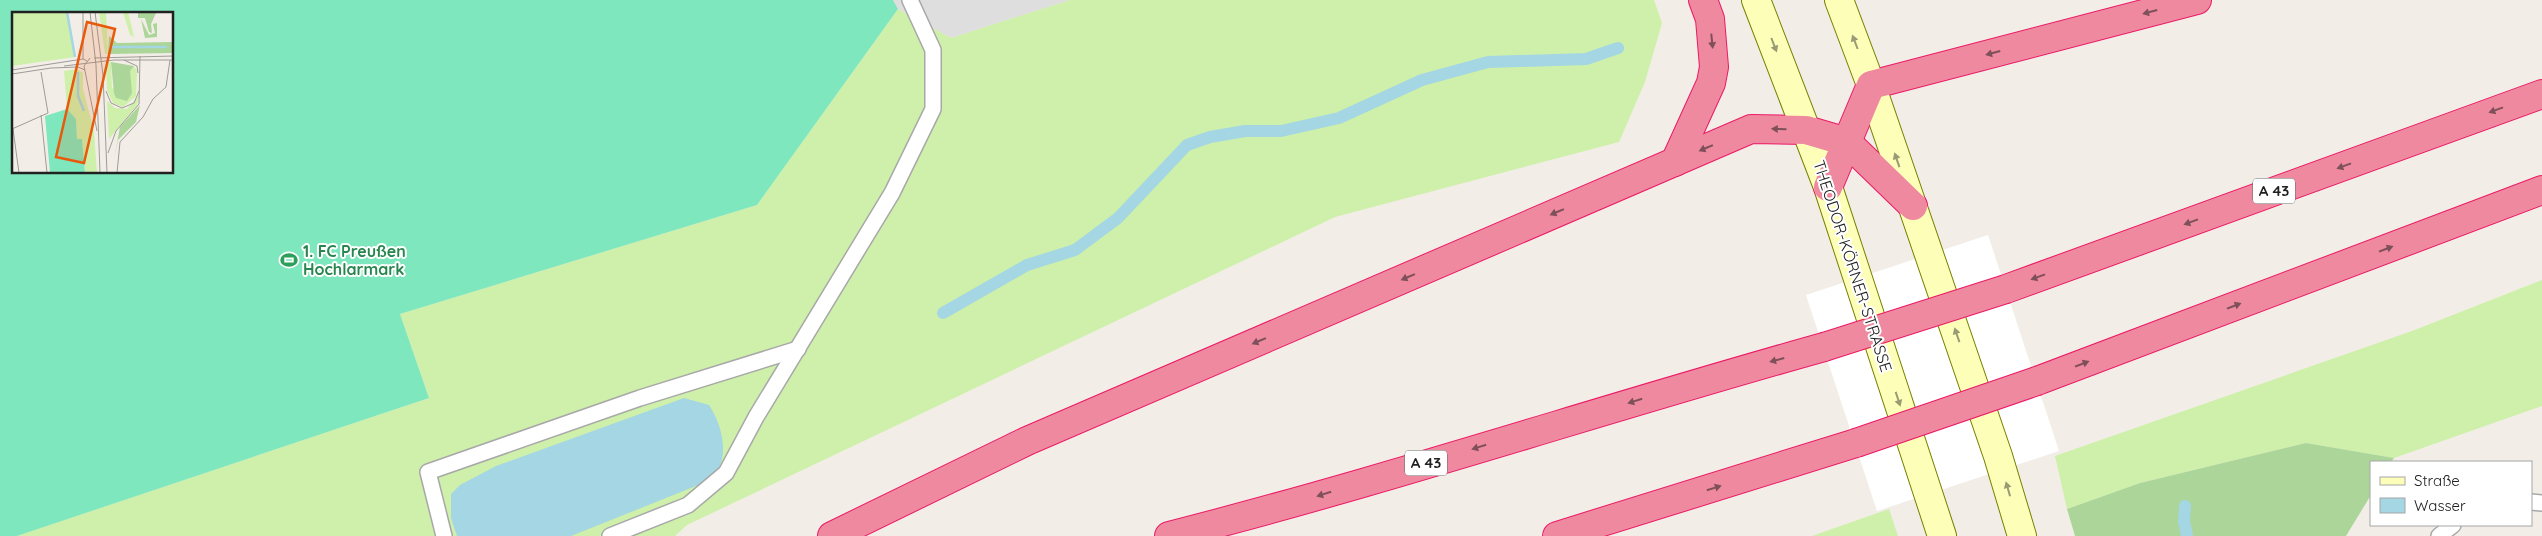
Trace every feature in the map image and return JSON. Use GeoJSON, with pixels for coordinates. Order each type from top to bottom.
{"type":"FeatureCollection","features":[{"type":"Feature","properties":{"kind":"highway"},"geometry":{"type":"LineString","coordinates":[[1674,162],[1711,83],[1714,66],[1710,19],[1703,0]]}},
{"type":"Feature","properties":{"kind":"highway"},"geometry":{"type":"LineString","coordinates":[[1828,187],[1871,85],[2197,0]]}},
{"type":"Feature","properties":{"kind":"highway","name":"A 43"},"geometry":{"type":"LineString","coordinates":[[1169,536],[1267,511],[1672,390],[1824,348],[2006,289],[2542,94]]}},
{"type":"Feature","properties":{"kind":"highway"},"geometry":{"type":"LineString","coordinates":[[832,536],[1027,441],[1751,129],[1806,130],[1847,142],[1912,206]]}},
{"type":"Feature","properties":{"kind":"highway"},"geometry":{"type":"LineString","coordinates":[[1557,536],[1856,444],[2036,381],[2542,190]]}},
{"type":"Feature","properties":{"kind":"highway"},"geometry":{"type":"LineString","coordinates":[[1595,536],[1668,503]]}},
{"type":"Feature","properties":{"kind":"main road","name":"THEODOR-KÖRNER-STRASSE"},"geometry":{"type":"LineString","coordinates":[[1756,0],[1828,187],[1942,536]]}},
{"type":"Feature","properties":{"kind":"main road"},"geometry":{"type":"LineString","coordinates":[[1839,0],[1871,85],[1998,456],[2022,536]]}},
{"type":"Feature","properties":{"kind":"lane"},"geometry":{"type":"LineString","coordinates":[[610,536],[688,505],[726,473],[756,417],[892,193],[933,109],[933,50],[910,0]]}},
{"type":"Feature","properties":{"kind":"lane"},"geometry":{"type":"LineString","coordinates":[[444,536],[428,472],[640,398],[798,349]]}},
{"type":"Feature","properties":{"kind":"lane"},"geometry":{"type":"LineString","coordinates":[[2439,536],[2452,526]]}},
{"type":"Feature","properties":{"kind":"shaded area"},"geometry":{"type":"Polygon","coordinates":[[[893,0],[1070,0],[951,38],[898,9],[893,0]]]}},
{"type":"Feature","properties":{"kind":"green space","name":"1. FC Preußen Hochlarmark"},"geometry":{"type":"Polygon","coordinates":[[[0,0],[893,0],[898,9],[757,205],[400,314],[429,398],[17,536],[0,536],[0,0]]]}},
{"type":"Feature","properties":{"kind":"green space"},"geometry":{"type":"Polygon","coordinates":[[[1070,0],[1654,0],[1662,23],[1645,82],[1619,142],[1335,217],[687,525],[675,536],[17,536],[429,398],[400,314],[757,205],[898,9],[951,38],[1070,0]]]}},
{"type":"Feature","properties":{"kind":"green space"},"geometry":{"type":"Polygon","coordinates":[[[2542,280],[2542,406],[2394,458],[2306,443],[2140,483],[2067,509],[2055,456],[2412,331],[2542,280]]]}},
{"type":"Feature","properties":{"kind":"green space"},"geometry":{"type":"Polygon","coordinates":[[[2306,443],[2394,458],[2392,461],[2370,461],[2370,497],[2346,536],[2075,536],[2067,509],[2140,483],[2306,443]]]}},
{"type":"Feature","properties":{"kind":"green space"},"geometry":{"type":"Polygon","coordinates":[[[1889,509],[1898,536],[1812,536],[1889,509]]]}},
{"type":"Feature","properties":{"kind":"water"},"geometry":{"type":"Polygon","coordinates":[[[684,398],[709,405],[717,421],[722,440],[722,459],[719,467],[714,475],[701,484],[571,536],[457,536],[451,518],[451,494],[460,485],[496,466],[684,398]]]}},
{"type":"Feature","properties":{"kind":"pier"},"geometry":{"type":"Polygon","coordinates":[[[1988,235],[2059,451],[1877,511],[1806,295],[1988,235]]]}},
{"type":"Feature","properties":{"kind":"waterway"},"geometry":{"type":"LineString","coordinates":[[943,313],[1027,265],[1075,250],[1118,218],[1187,145],[1210,137],[1245,131],[1281,131],[1339,118],[1422,80],[1488,62],[1586,59],[1618,48]]}},
{"type":"Feature","properties":{"kind":"waterway"},"geometry":{"type":"LineString","coordinates":[[2185,506],[2184,521],[2187,536]]}},
{"type":"Feature","properties":{"kind":"place","name":"1. FC Preußen Hochlarmark"},"geometry":{"type":"Point","coordinates":[289,260]}}]}
